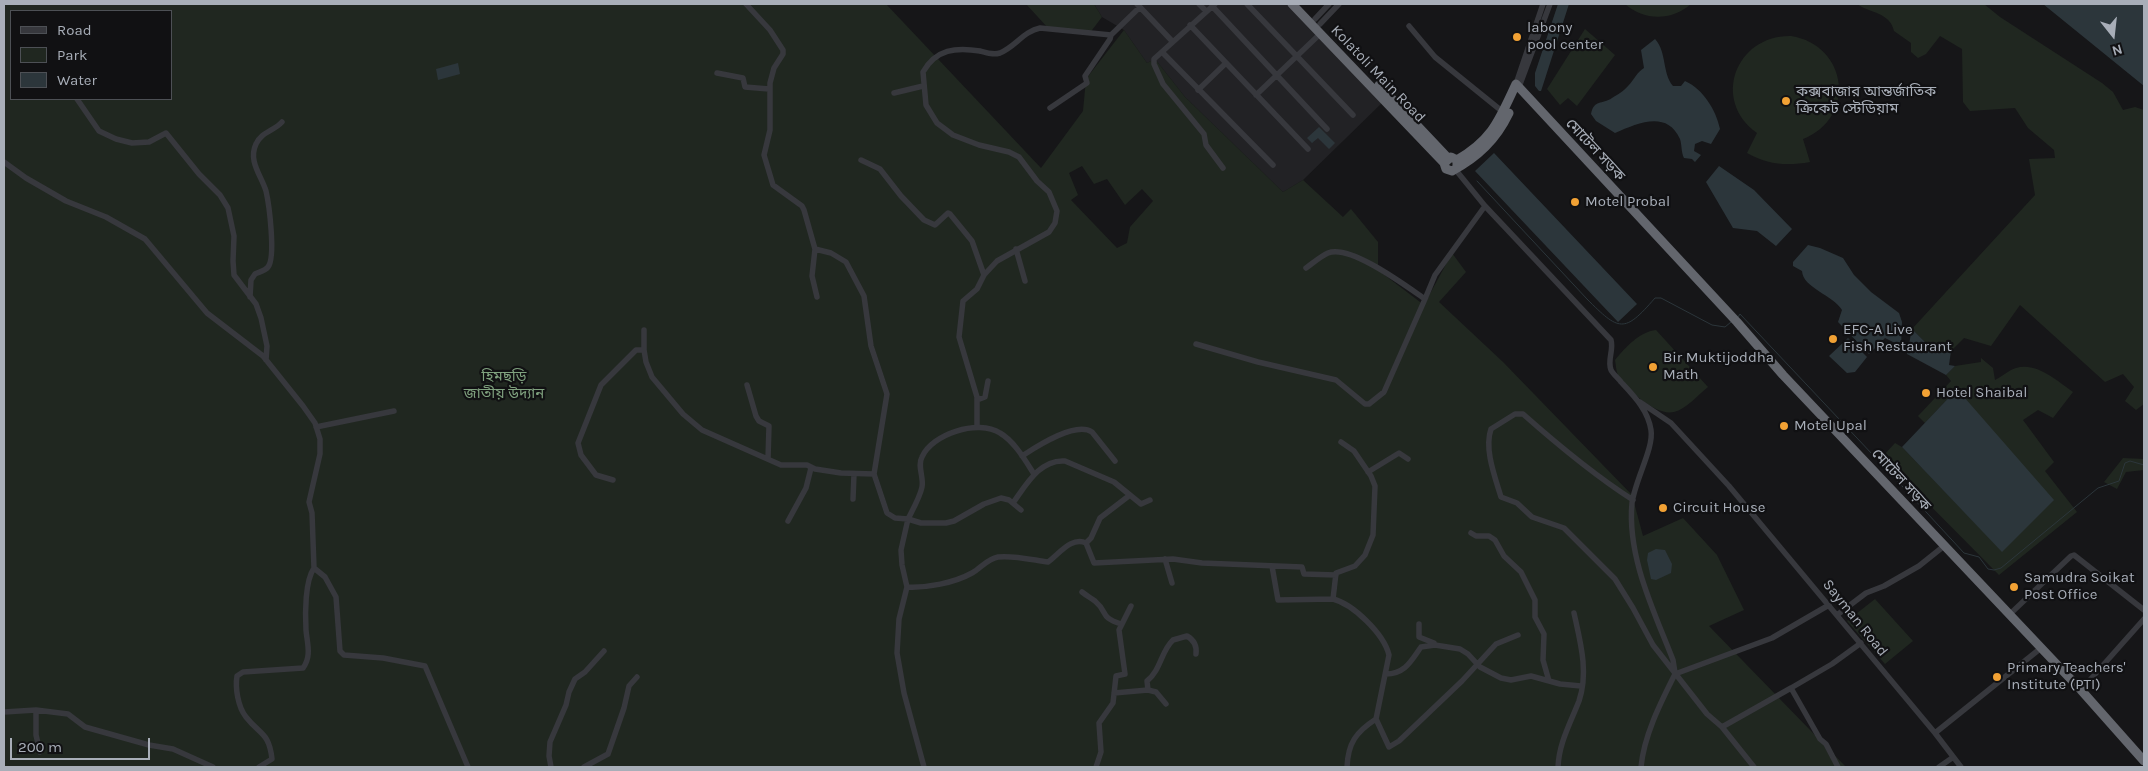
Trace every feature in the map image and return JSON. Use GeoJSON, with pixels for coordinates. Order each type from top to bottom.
{"type":"FeatureCollection","features":[{"type":"Feature","properties":{"kind":"highway","name":"Kolatoli Main Road"},"geometry":{"type":"LineString","coordinates":[[1292,4],[1319,25]]}},
{"type":"Feature","properties":{"kind":"highway","name":"Kolatoli Main Road"},"geometry":{"type":"LineString","coordinates":[[1301,4],[1399,111],[1452,163]]}},
{"type":"Feature","properties":{"kind":"highway"},"geometry":{"type":"LineString","coordinates":[[1452,163],[1476,149],[1485,140],[1494,129],[1518,85]]}},
{"type":"Feature","properties":{"kind":"highway"},"geometry":{"type":"LineString","coordinates":[[1452,163],[1472,160],[1490,144],[1500,131],[1518,85]]}},
{"type":"Feature","properties":{"kind":"highway","name":"মোটেল সড়ক"},"geometry":{"type":"LineString","coordinates":[[1518,85],[1783,374],[2081,690],[2144,761]]}},
{"type":"Feature","properties":{"kind":"street"},"geometry":{"type":"LineString","coordinates":[[746,4],[770,30],[783,50],[783,54],[774,68],[769,89],[770,130],[764,152],[765,160],[773,185],[802,206],[804,210],[815,248],[812,276],[817,297]]}},
{"type":"Feature","properties":{"kind":"street"},"geometry":{"type":"LineString","coordinates":[[1198,4],[1206,11]]}},
{"type":"Feature","properties":{"kind":"street"},"geometry":{"type":"LineString","coordinates":[[1247,4],[1353,115]]}},
{"type":"Feature","properties":{"kind":"street"},"geometry":{"type":"LineString","coordinates":[[1319,25],[1329,4]]}},
{"type":"Feature","properties":{"kind":"street"},"geometry":{"type":"LineString","coordinates":[[1256,95],[1297,55],[1319,25],[1340,4]]}},
{"type":"Feature","properties":{"kind":"street"},"geometry":{"type":"LineString","coordinates":[[1518,85],[1543,4]]}},
{"type":"Feature","properties":{"kind":"street"},"geometry":{"type":"LineString","coordinates":[[1518,85],[1550,4]]}},
{"type":"Feature","properties":{"kind":"street"},"geometry":{"type":"LineString","coordinates":[[1050,108],[1087,83],[1084,76],[1111,35],[1139,5],[1172,41]]}},
{"type":"Feature","properties":{"kind":"street"},"geometry":{"type":"LineString","coordinates":[[1223,168],[1206,145],[1204,134],[1163,84],[1154,64],[1154,59],[1172,41],[1213,5],[1328,129]]}},
{"type":"Feature","properties":{"kind":"street"},"geometry":{"type":"LineString","coordinates":[[1190,25],[1308,149]]}},
{"type":"Feature","properties":{"kind":"street"},"geometry":{"type":"LineString","coordinates":[[1409,26],[1435,57],[1503,112]]}},
{"type":"Feature","properties":{"kind":"street"},"geometry":{"type":"LineString","coordinates":[[977,427],[978,400],[960,344],[959,330],[963,301],[977,289],[984,275],[997,261],[1043,236],[1052,228],[1057,216],[1052,197],[1037,182],[1024,162],[1014,154],[961,138],[937,123],[926,105],[923,72],[928,64],[947,50],[965,49],[994,54],[1001,52],[1032,30],[1040,28],[1111,35]]}},
{"type":"Feature","properties":{"kind":"street"},"geometry":{"type":"LineString","coordinates":[[1162,52],[1273,165]]}},
{"type":"Feature","properties":{"kind":"street"},"geometry":{"type":"LineString","coordinates":[[1198,90],[1226,62]]}},
{"type":"Feature","properties":{"kind":"street"},"geometry":{"type":"LineString","coordinates":[[717,73],[742,78],[745,87],[769,89]]}},
{"type":"Feature","properties":{"kind":"street"},"geometry":{"type":"LineString","coordinates":[[894,93],[923,86]]}},
{"type":"Feature","properties":{"kind":"street"},"geometry":{"type":"LineString","coordinates":[[78,100],[100,131],[132,143],[149,142],[158,139],[163,133],[166,133],[199,174],[220,195],[228,208],[234,236],[232,261],[234,275],[256,304],[261,318],[267,346],[264,358]]}},
{"type":"Feature","properties":{"kind":"street"},"geometry":{"type":"LineString","coordinates":[[250,297],[254,274],[270,266],[272,233],[266,191],[254,162],[255,147],[260,137],[282,122]]}},
{"type":"Feature","properties":{"kind":"street"},"geometry":{"type":"LineString","coordinates":[[861,160],[880,169],[900,196],[924,220],[935,225],[948,213],[950,214],[972,240],[984,275]]}},
{"type":"Feature","properties":{"kind":"street"},"geometry":{"type":"LineString","coordinates":[[4,162],[26,178],[66,201],[106,217],[145,239],[207,313],[264,358],[316,427],[320,439],[320,454],[309,502],[312,513],[314,568],[308,578],[306,629],[308,659],[304,668],[243,672],[237,676],[235,685],[245,716],[265,734],[271,752],[272,759],[259,767]]}},
{"type":"Feature","properties":{"kind":"street"},"geometry":{"type":"LineString","coordinates":[[1452,163],[1485,206],[1611,340],[1610,363],[1612,371],[1638,401],[1648,417],[1652,439],[1636,484],[1633,500],[1634,545],[1642,576],[1673,660],[1676,674]]}},
{"type":"Feature","properties":{"kind":"street"},"geometry":{"type":"LineString","coordinates":[[1196,344],[1258,362],[1336,380],[1365,404],[1369,404],[1384,392],[1436,275],[1485,206]]}},
{"type":"Feature","properties":{"kind":"street"},"geometry":{"type":"LineString","coordinates":[[815,248],[831,253],[846,262],[864,296],[871,346],[887,394],[874,474],[887,513],[895,518],[908,518],[921,523],[946,523],[954,521],[995,499],[1004,498],[1021,510]]}},
{"type":"Feature","properties":{"kind":"street"},"geometry":{"type":"LineString","coordinates":[[1016,249],[1025,281]]}},
{"type":"Feature","properties":{"kind":"street"},"geometry":{"type":"LineString","coordinates":[[1306,268],[1330,252],[1349,254],[1376,266],[1425,299]]}},
{"type":"Feature","properties":{"kind":"street"},"geometry":{"type":"LineString","coordinates":[[644,330],[646,362],[652,377],[683,414],[709,434],[781,465],[807,465],[811,468],[854,474],[874,474]]}},
{"type":"Feature","properties":{"kind":"street"},"geometry":{"type":"LineString","coordinates":[[613,480],[596,475],[581,455],[578,443],[601,385],[636,350],[644,350]]}},
{"type":"Feature","properties":{"kind":"street"},"geometry":{"type":"LineString","coordinates":[[978,400],[985,397],[988,381]]}},
{"type":"Feature","properties":{"kind":"street"},"geometry":{"type":"LineString","coordinates":[[747,385],[756,416],[759,421],[769,426],[768,459]]}},
{"type":"Feature","properties":{"kind":"street","name":"Sayman Road"},"geometry":{"type":"LineString","coordinates":[[1638,401],[1671,423],[1729,486],[1935,733],[1952,758],[1961,767]]}},
{"type":"Feature","properties":{"kind":"street"},"geometry":{"type":"LineString","coordinates":[[316,427],[394,410]]}},
{"type":"Feature","properties":{"kind":"street"},"geometry":{"type":"LineString","coordinates":[[1633,500],[1608,484],[1563,449],[1523,414],[1515,414],[1490,429],[1488,437],[1501,498],[1518,503],[1532,517],[1564,528],[1615,580],[1634,608],[1653,645],[1707,714],[1722,728],[1754,767]]}},
{"type":"Feature","properties":{"kind":"street"},"geometry":{"type":"LineString","coordinates":[[924,767],[904,693],[897,653],[899,619],[907,587],[902,565],[902,550],[908,518],[922,487],[920,464],[922,455],[952,432],[977,427],[998,431],[1006,437],[1034,474]]}},
{"type":"Feature","properties":{"kind":"street"},"geometry":{"type":"LineString","coordinates":[[1022,456],[1044,441],[1080,429],[1092,432],[1115,461]]}},
{"type":"Feature","properties":{"kind":"street"},"geometry":{"type":"LineString","coordinates":[[1333,599],[1336,573],[1355,566],[1365,555],[1373,535],[1375,486],[1354,451],[1341,442]]}},
{"type":"Feature","properties":{"kind":"street"},"geometry":{"type":"LineString","coordinates":[[1368,472],[1398,453],[1408,459]]}},
{"type":"Feature","properties":{"kind":"street"},"geometry":{"type":"LineString","coordinates":[[1013,503],[1034,474],[1052,462],[1065,461],[1114,482],[1141,504],[1150,500]]}},
{"type":"Feature","properties":{"kind":"street"},"geometry":{"type":"LineString","coordinates":[[788,521],[806,488],[811,468]]}},
{"type":"Feature","properties":{"kind":"street"},"geometry":{"type":"LineString","coordinates":[[853,499],[854,474]]}},
{"type":"Feature","properties":{"kind":"street"},"geometry":{"type":"LineString","coordinates":[[1086,543],[1091,538],[1100,518],[1130,495]]}},
{"type":"Feature","properties":{"kind":"street"},"geometry":{"type":"LineString","coordinates":[[1471,533],[1476,536],[1489,536],[1495,540],[1504,556],[1521,572],[1535,600],[1535,617],[1544,634],[1543,660],[1549,681]]}},
{"type":"Feature","properties":{"kind":"street"},"geometry":{"type":"LineString","coordinates":[[907,587],[918,587],[962,577],[998,557],[1025,558],[1048,562],[1057,553],[1074,542],[1081,540],[1086,543],[1094,564],[1165,559],[1302,567],[1304,574],[1336,575]]}},
{"type":"Feature","properties":{"kind":"street"},"geometry":{"type":"LineString","coordinates":[[1837,615],[1866,593],[1884,586],[1919,566],[1944,546]]}},
{"type":"Feature","properties":{"kind":"street"},"geometry":{"type":"LineString","coordinates":[[2009,615],[2074,555],[2144,610]]}},
{"type":"Feature","properties":{"kind":"street"},"geometry":{"type":"LineString","coordinates":[[1165,559],[1172,583]]}},
{"type":"Feature","properties":{"kind":"street"},"geometry":{"type":"LineString","coordinates":[[1272,566],[1278,600],[1339,600],[1362,616],[1387,647],[1389,655],[1376,719],[1389,747],[1399,741],[1496,644],[1518,635]]}},
{"type":"Feature","properties":{"kind":"street"},"geometry":{"type":"LineString","coordinates":[[314,568],[324,576],[336,597],[340,651],[344,654],[383,658],[424,666],[468,767]]}},
{"type":"Feature","properties":{"kind":"street"},"geometry":{"type":"LineString","coordinates":[[1082,592],[1088,598],[1095,601],[1108,620],[1121,624]]}},
{"type":"Feature","properties":{"kind":"street"},"geometry":{"type":"LineString","coordinates":[[1641,767],[1644,751],[1662,697],[1676,674],[1772,638],[1829,605]]}},
{"type":"Feature","properties":{"kind":"street"},"geometry":{"type":"LineString","coordinates":[[1096,767],[1101,752],[1099,723],[1112,703],[1116,676],[1125,674],[1119,630],[1131,606]]}},
{"type":"Feature","properties":{"kind":"street"},"geometry":{"type":"LineString","coordinates":[[1558,767],[1560,746],[1579,699],[1581,686],[1583,658],[1574,613]]}},
{"type":"Feature","properties":{"kind":"street"},"geometry":{"type":"LineString","coordinates":[[2081,690],[2144,620]]}},
{"type":"Feature","properties":{"kind":"street"},"geometry":{"type":"LineString","coordinates":[[1419,624],[1419,638],[1434,642],[1435,645]]}},
{"type":"Feature","properties":{"kind":"street"},"geometry":{"type":"LineString","coordinates":[[1148,690],[1147,681],[1155,673],[1166,649],[1173,640],[1187,636],[1191,638],[1196,654]]}},
{"type":"Feature","properties":{"kind":"street"},"geometry":{"type":"LineString","coordinates":[[1722,728],[1832,664],[1861,644]]}},
{"type":"Feature","properties":{"kind":"street"},"geometry":{"type":"LineString","coordinates":[[1386,674],[1400,673],[1410,664],[1421,647],[1435,645],[1460,649],[1468,654],[1477,665],[1501,678],[1511,680],[1531,676],[1581,686]]}},
{"type":"Feature","properties":{"kind":"street"},"geometry":{"type":"LineString","coordinates":[[1935,733],[2041,648]]}},
{"type":"Feature","properties":{"kind":"street"},"geometry":{"type":"LineString","coordinates":[[551,767],[549,756],[550,742],[566,705],[569,692],[575,679],[585,672],[604,650]]}},
{"type":"Feature","properties":{"kind":"street"},"geometry":{"type":"LineString","coordinates":[[584,767],[608,754],[624,708],[629,686],[637,677]]}},
{"type":"Feature","properties":{"kind":"street"},"geometry":{"type":"LineString","coordinates":[[1791,688],[1838,767]]}},
{"type":"Feature","properties":{"kind":"street"},"geometry":{"type":"LineString","coordinates":[[1114,693],[1148,690],[1156,692],[1166,704]]}},
{"type":"Feature","properties":{"kind":"street"},"geometry":{"type":"LineString","coordinates":[[4,712],[36,710],[68,714],[85,727],[149,745],[173,749],[213,767]]}},
{"type":"Feature","properties":{"kind":"street"},"geometry":{"type":"LineString","coordinates":[[36,710],[36,735],[40,752]]}},
{"type":"Feature","properties":{"kind":"street"},"geometry":{"type":"LineString","coordinates":[[1347,767],[1347,757],[1360,729],[1376,719]]}},
{"type":"Feature","properties":{"kind":"street"},"geometry":{"type":"LineString","coordinates":[[1940,767],[1952,758]]}},
{"type":"Feature","properties":{"kind":"shaded area"},"geometry":{"type":"Polygon","coordinates":[[[1094,4],[1293,4],[1385,100],[1303,180],[1283,192],[1185,97],[1155,59],[1147,63],[1124,30],[1102,17],[1094,4]]]}},
{"type":"Feature","properties":{"kind":"green space","name":"হিমছড়ি জাতীয় উদ্যান"},"geometry":{"type":"Polygon","coordinates":[[[4,4],[886,4],[1041,168],[1083,111],[1086,79],[1124,30],[1147,63],[1155,59],[1185,97],[1283,192],[1303,180],[1343,217],[1351,209],[1378,242],[1378,270],[1424,305],[1452,253],[1466,272],[1439,302],[1503,362],[1632,495],[1643,536],[1683,518],[1717,555],[1744,610],[1709,626],[1846,767],[4,767],[4,4]],[[1082,166],[1069,173],[1078,195],[1071,200],[1117,248],[1127,243],[1130,227],[1153,201],[1142,189],[1125,205],[1107,179],[1094,184],[1082,166]]]}},
{"type":"Feature","properties":{"kind":"green space"},"geometry":{"type":"Polygon","coordinates":[[[1026,4],[1094,4],[1102,17],[1089,34],[1048,28],[1026,4]]]}},
{"type":"Feature","properties":{"kind":"green space"},"geometry":{"type":"Polygon","coordinates":[[[1625,4],[1691,4],[1675,14],[1658,17],[1641,14],[1625,4]]]}},
{"type":"Feature","properties":{"kind":"green space"},"geometry":{"type":"Polygon","coordinates":[[[1857,4],[1984,4],[2000,17],[2102,83],[2113,92],[2123,110],[2135,107],[2144,110],[2144,404],[2136,410],[2125,401],[2134,387],[2123,374],[2105,382],[2020,305],[1991,346],[1964,338],[1951,351],[1928,345],[1912,329],[2035,195],[2029,159],[2055,158],[2054,150],[2028,128],[2015,108],[1970,111],[1963,102],[1962,49],[1940,36],[1926,54],[1918,58],[1911,52],[1911,43],[1894,31],[1892,25],[1884,16],[1857,4]]]}},
{"type":"Feature","properties":{"kind":"green space"},"geometry":{"type":"Polygon","coordinates":[[[1585,29],[1615,55],[1577,106],[1568,98],[1560,105],[1547,89],[1585,29]]]}},
{"type":"Feature","properties":{"kind":"green space","name":"কক্সবাজার আন্তর্জাতিক ক্রিকেট স্টেডিয়াম"},"geometry":{"type":"Polygon","coordinates":[[[1791,36],[1810,42],[1825,53],[1834,67],[1839,83],[1838,100],[1832,115],[1820,129],[1803,139],[1810,162],[1778,164],[1762,160],[1747,153],[1757,133],[1743,119],[1735,104],[1733,88],[1736,72],[1744,58],[1756,46],[1772,39],[1791,36]]]}},
{"type":"Feature","properties":{"kind":"green space","name":"Bir Muktijoddha Math"},"geometry":{"type":"Polygon","coordinates":[[[1656,330],[1708,387],[1687,405],[1674,412],[1659,410],[1643,401],[1628,388],[1617,372],[1615,360],[1624,350],[1638,337],[1656,330]]]}},
{"type":"Feature","properties":{"kind":"green space"},"geometry":{"type":"Polygon","coordinates":[[[1981,358],[1993,368],[1995,380],[2016,368],[2032,368],[2053,378],[2073,392],[2053,418],[2038,410],[2023,420],[2054,462],[2045,471],[2077,512],[1999,575],[1882,457],[1895,443],[1902,447],[2002,551],[1957,389],[1925,423],[1918,416],[1951,381],[1946,375],[1955,366],[1981,362],[1981,358]]]}},
{"type":"Feature","properties":{"kind":"green space"},"geometry":{"type":"Polygon","coordinates":[[[2123,458],[2144,459],[2144,470],[2126,472],[2117,489],[2104,482],[2123,458]]]}},
{"type":"Feature","properties":{"kind":"green space"},"geometry":{"type":"Polygon","coordinates":[[[1875,599],[1913,641],[1885,664],[1847,621],[1875,599]]]}},
{"type":"Feature","properties":{"kind":"water"},"geometry":{"type":"Polygon","coordinates":[[[1558,4],[1569,4],[1541,91],[1539,91],[1535,86],[1535,73],[1558,4]]]}},
{"type":"Feature","properties":{"kind":"water"},"geometry":{"type":"Polygon","coordinates":[[[2043,4],[2144,4],[2144,86],[2043,4]]]}},
{"type":"Feature","properties":{"kind":"water"},"geometry":{"type":"Polygon","coordinates":[[[1655,39],[1659,44],[1667,75],[1673,86],[1681,86],[1685,81],[1698,89],[1708,101],[1718,122],[1720,129],[1711,144],[1702,141],[1695,144],[1694,151],[1701,155],[1695,162],[1692,159],[1684,158],[1680,139],[1668,124],[1651,121],[1615,133],[1596,121],[1591,114],[1596,104],[1608,100],[1622,91],[1644,68],[1641,50],[1655,39]]]}},
{"type":"Feature","properties":{"kind":"water"},"geometry":{"type":"Polygon","coordinates":[[[458,63],[460,74],[438,80],[436,69],[458,63]]]}},
{"type":"Feature","properties":{"kind":"water"},"geometry":{"type":"Polygon","coordinates":[[[1319,127],[1335,143],[1329,149],[1318,138],[1312,143],[1307,138],[1319,127]]]}},
{"type":"Feature","properties":{"kind":"water"},"geometry":{"type":"Polygon","coordinates":[[[1494,153],[1637,304],[1618,322],[1475,171],[1494,153]]]}},
{"type":"Feature","properties":{"kind":"water"},"geometry":{"type":"Polygon","coordinates":[[[1719,166],[1754,190],[1792,229],[1776,246],[1757,231],[1733,228],[1706,182],[1719,166]]]}},
{"type":"Feature","properties":{"kind":"water"},"geometry":{"type":"Polygon","coordinates":[[[1808,245],[1843,258],[1854,275],[1871,292],[1899,313],[1902,322],[1901,346],[1885,338],[1869,354],[1838,322],[1842,310],[1838,305],[1807,282],[1802,271],[1793,266],[1793,262],[1808,245]]]}},
{"type":"Feature","properties":{"kind":"water"},"geometry":{"type":"Polygon","coordinates":[[[1912,329],[1928,345],[1951,351],[1949,365],[1955,366],[1946,375],[1907,354],[1912,329]]]}},
{"type":"Feature","properties":{"kind":"water"},"geometry":{"type":"Polygon","coordinates":[[[1848,338],[1867,357],[1855,372],[1847,373],[1829,356],[1848,338]]]}},
{"type":"Feature","properties":{"kind":"water"},"geometry":{"type":"Polygon","coordinates":[[[1957,389],[2054,500],[2002,552],[1902,447],[1957,389]]]}},
{"type":"Feature","properties":{"kind":"water"},"geometry":{"type":"Polygon","coordinates":[[[1656,549],[1665,550],[1672,564],[1671,573],[1656,580],[1651,579],[1647,560],[1648,553],[1656,549]]]}},
{"type":"Feature","properties":{"kind":"waterway"},"geometry":{"type":"LineString","coordinates":[[1477,181],[1587,299],[1614,322],[1628,323],[1636,318],[1655,298],[1661,298],[1712,325],[1725,327],[1731,322]]}},
{"type":"Feature","properties":{"kind":"waterway"},"geometry":{"type":"LineString","coordinates":[[1738,317],[1740,314],[1873,455]]}},
{"type":"Feature","properties":{"kind":"waterway"},"geometry":{"type":"LineString","coordinates":[[1878,460],[1964,553],[1979,557],[1988,569],[1994,570],[2001,568],[2098,488],[2119,481],[2125,463],[2130,461],[2144,465]]}},
{"type":"Feature","properties":{"kind":"place","name":"labony pool center"},"geometry":{"type":"Point","coordinates":[1517,37]}},
{"type":"Feature","properties":{"kind":"place","name":"কক্সবাজার আন্তর্জাতিক ক্রিকেট স্টেডিয়াম"},"geometry":{"type":"Point","coordinates":[1786,101]}},
{"type":"Feature","properties":{"kind":"place","name":"Motel Probal"},"geometry":{"type":"Point","coordinates":[1575,202]}},
{"type":"Feature","properties":{"kind":"place","name":"EFC-A Live Fish Restaurant"},"geometry":{"type":"Point","coordinates":[1833,339]}},
{"type":"Feature","properties":{"kind":"place","name":"Bir Muktijoddha Math"},"geometry":{"type":"Point","coordinates":[1653,367]}},
{"type":"Feature","properties":{"kind":"place","name":"Hotel Shaibal"},"geometry":{"type":"Point","coordinates":[1926,393]}},
{"type":"Feature","properties":{"kind":"place","name":"Motel Upal"},"geometry":{"type":"Point","coordinates":[1784,426]}},
{"type":"Feature","properties":{"kind":"place","name":"Circuit House"},"geometry":{"type":"Point","coordinates":[1663,508]}},
{"type":"Feature","properties":{"kind":"place","name":"Samudra Soikat Post Office"},"geometry":{"type":"Point","coordinates":[2014,587]}},
{"type":"Feature","properties":{"kind":"place","name":"Primary Teachers' Institute (PTI)"},"geometry":{"type":"Point","coordinates":[1997,677]}}]}
